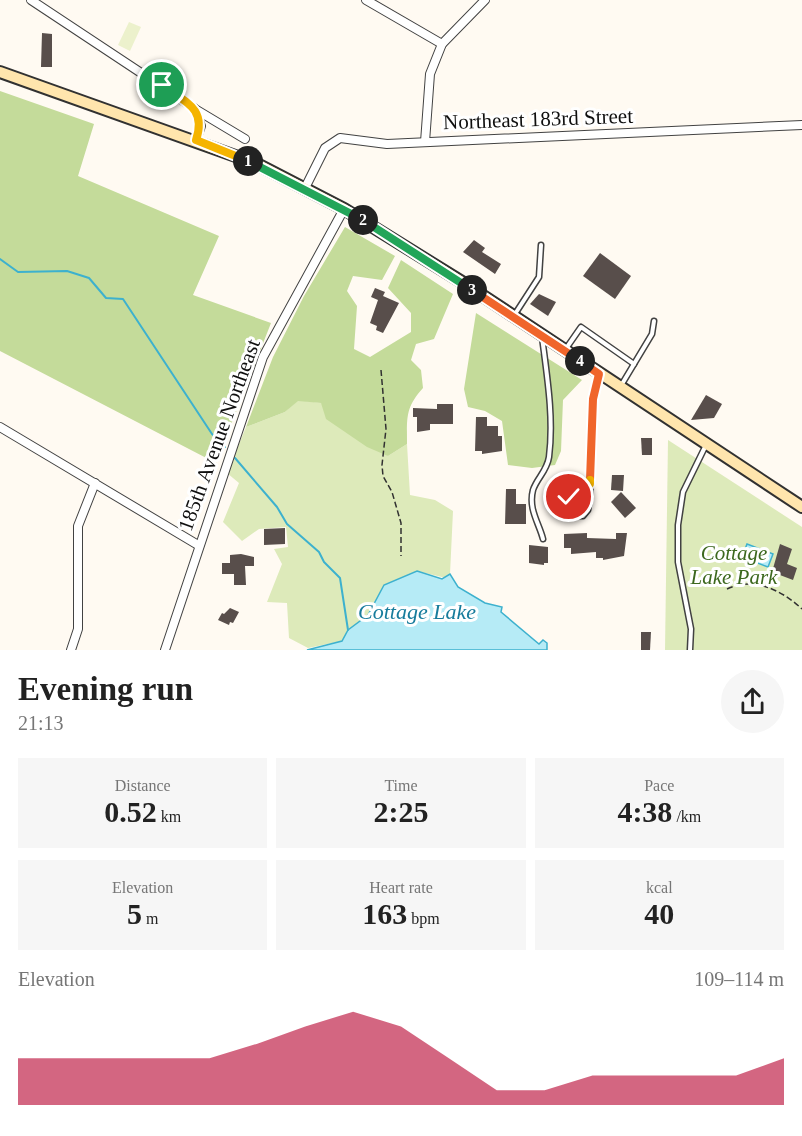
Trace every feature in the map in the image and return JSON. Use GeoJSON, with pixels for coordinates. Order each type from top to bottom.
{"type":"FeatureCollection","features":[{"type":"Feature","properties":{"kind":"main road"},"geometry":{"type":"LineString","coordinates":[[0,72],[196,140],[255,163],[344,209],[802,507]]}},
{"type":"Feature","properties":{"kind":"street"},"geometry":{"type":"LineString","coordinates":[[31,0],[245,139]]}},
{"type":"Feature","properties":{"kind":"street"},"geometry":{"type":"LineString","coordinates":[[366,0],[442,44]]}},
{"type":"Feature","properties":{"kind":"street"},"geometry":{"type":"LineString","coordinates":[[425,141],[430,74],[442,44],[485,0]]}},
{"type":"Feature","properties":{"kind":"street"},"geometry":{"type":"LineString","coordinates":[[194,108],[201,126],[196,140]]}},
{"type":"Feature","properties":{"kind":"street","name":"Northeast 183rd Street"},"geometry":{"type":"LineString","coordinates":[[305,188],[325,148],[340,138],[387,144],[802,125]]}},
{"type":"Feature","properties":{"kind":"street","name":"185th Avenue Northeast"},"geometry":{"type":"LineString","coordinates":[[165,650],[198,545],[263,357],[344,209]]}},
{"type":"Feature","properties":{"kind":"street"},"geometry":{"type":"LineString","coordinates":[[0,427],[198,545]]}},
{"type":"Feature","properties":{"kind":"street"},"geometry":{"type":"LineString","coordinates":[[71,650],[78,629],[78,526],[95,483]]}},
{"type":"Feature","properties":{"kind":"lane"},"geometry":{"type":"LineString","coordinates":[[513,317],[539,277],[541,245]]}},
{"type":"Feature","properties":{"kind":"lane"},"geometry":{"type":"LineString","coordinates":[[620,388],[652,334],[654,321]]}},
{"type":"Feature","properties":{"kind":"lane"},"geometry":{"type":"LineString","coordinates":[[564,351],[581,327],[634,364]]}},
{"type":"Feature","properties":{"kind":"lane"},"geometry":{"type":"LineString","coordinates":[[542,336],[549,403],[549,457],[546,471],[533,490],[533,511],[543,539]]}},
{"type":"Feature","properties":{"kind":"lane"},"geometry":{"type":"LineString","coordinates":[[590,484],[569,497],[565,506],[568,516],[584,516],[588,510],[590,484],[593,399],[599,374]]}},
{"type":"Feature","properties":{"kind":"lane"},"geometry":{"type":"LineString","coordinates":[[690,650],[691,628],[678,562],[678,525],[683,492],[706,445]]}},
{"type":"Feature","properties":{"kind":"path"},"geometry":{"type":"LineString","coordinates":[[381,370],[386,429],[383,476],[392,492],[401,524],[401,556]]}},
{"type":"Feature","properties":{"kind":"path"},"geometry":{"type":"LineString","coordinates":[[727,589],[749,585],[770,587],[790,597],[802,609]]}},
{"type":"Feature","properties":{"kind":"green space"},"geometry":{"type":"Polygon","coordinates":[[[129,22],[141,27],[130,51],[118,45],[129,22]]]}},
{"type":"Feature","properties":{"kind":"green space"},"geometry":{"type":"Polygon","coordinates":[[[0,91],[94,124],[78,176],[219,236],[193,295],[271,323],[216,463],[0,351],[0,91]]]}},
{"type":"Feature","properties":{"kind":"green space"},"geometry":{"type":"Polygon","coordinates":[[[345,227],[395,256],[382,280],[353,276],[347,291],[357,306],[354,349],[370,357],[411,332],[411,313],[388,288],[401,260],[453,294],[434,339],[416,344],[411,360],[421,370],[423,388],[408,414],[407,444],[388,456],[367,447],[326,419],[321,403],[298,401],[285,412],[246,427],[273,357],[304,296],[345,227]]]}},
{"type":"Feature","properties":{"kind":"green space"},"geometry":{"type":"Polygon","coordinates":[[[476,313],[582,380],[563,400],[561,451],[555,465],[532,468],[508,465],[502,421],[485,411],[468,407],[464,389],[476,313]]]}},
{"type":"Feature","properties":{"kind":"green space"},"geometry":{"type":"Polygon","coordinates":[[[298,400],[321,403],[388,456],[407,444],[410,495],[435,500],[453,511],[450,574],[446,578],[417,571],[384,585],[368,615],[348,630],[342,641],[308,648],[289,638],[287,603],[267,602],[282,564],[274,549],[288,547],[286,527],[259,529],[242,541],[223,522],[239,483],[227,473],[246,427],[285,412],[298,400]]]}},
{"type":"Feature","properties":{"kind":"green space","name":"Cottage Lake Park"},"geometry":{"type":"Polygon","coordinates":[[[668,440],[802,527],[802,650],[665,650],[668,440]]]}},
{"type":"Feature","properties":{"kind":"water"},"geometry":{"type":"Polygon","coordinates":[[[747,544],[773,554],[768,567],[742,557],[747,544]]]}},
{"type":"Feature","properties":{"kind":"water","name":"Cottage Lake"},"geometry":{"type":"Polygon","coordinates":[[[417,571],[442,579],[450,574],[458,587],[485,603],[502,607],[501,612],[539,644],[543,640],[547,643],[547,650],[307,650],[342,641],[348,630],[368,615],[384,585],[417,571]]]}},
{"type":"Feature","properties":{"kind":"building"},"geometry":{"type":"Polygon","coordinates":[[[42,33],[52,34],[52,67],[41,67],[42,33]]]}},
{"type":"Feature","properties":{"kind":"building"},"geometry":{"type":"Polygon","coordinates":[[[474,240],[485,248],[482,252],[501,264],[495,274],[463,252],[474,240]]]}},
{"type":"Feature","properties":{"kind":"building"},"geometry":{"type":"Polygon","coordinates":[[[600,253],[631,276],[615,299],[583,276],[600,253]]]}},
{"type":"Feature","properties":{"kind":"building"},"geometry":{"type":"Polygon","coordinates":[[[375,288],[385,292],[383,296],[399,303],[383,333],[376,330],[377,326],[370,323],[378,300],[371,297],[375,288]]]}},
{"type":"Feature","properties":{"kind":"building"},"geometry":{"type":"Polygon","coordinates":[[[539,294],[556,302],[548,316],[530,304],[539,294]]]}},
{"type":"Feature","properties":{"kind":"building"},"geometry":{"type":"Polygon","coordinates":[[[706,395],[722,404],[714,418],[691,420],[706,395]]]}},
{"type":"Feature","properties":{"kind":"building"},"geometry":{"type":"Polygon","coordinates":[[[437,404],[453,404],[453,424],[430,424],[430,430],[417,432],[417,417],[413,417],[413,408],[437,409],[437,404]]]}},
{"type":"Feature","properties":{"kind":"building"},"geometry":{"type":"Polygon","coordinates":[[[476,417],[487,417],[487,426],[498,426],[498,436],[502,436],[502,451],[482,454],[482,451],[475,451],[476,417]]]}},
{"type":"Feature","properties":{"kind":"building"},"geometry":{"type":"Polygon","coordinates":[[[641,438],[652,438],[652,455],[642,455],[641,438]]]}},
{"type":"Feature","properties":{"kind":"building"},"geometry":{"type":"Polygon","coordinates":[[[612,475],[624,475],[623,491],[611,490],[612,475]]]}},
{"type":"Feature","properties":{"kind":"building"},"geometry":{"type":"Polygon","coordinates":[[[506,489],[516,489],[516,504],[526,504],[526,524],[505,524],[506,489]]]}},
{"type":"Feature","properties":{"kind":"building"},"geometry":{"type":"Polygon","coordinates":[[[621,492],[636,508],[625,518],[611,502],[621,492]]]}},
{"type":"Feature","properties":{"kind":"building"},"geometry":{"type":"Polygon","coordinates":[[[285,528],[285,544],[264,545],[264,529],[285,528]]]}},
{"type":"Feature","properties":{"kind":"building"},"geometry":{"type":"Polygon","coordinates":[[[587,533],[587,538],[616,539],[616,533],[627,533],[624,556],[603,560],[603,558],[596,558],[596,552],[571,554],[571,548],[564,548],[564,534],[587,533]]]}},
{"type":"Feature","properties":{"kind":"building"},"geometry":{"type":"Polygon","coordinates":[[[780,544],[792,549],[787,564],[797,568],[793,580],[772,572],[780,544]]]}},
{"type":"Feature","properties":{"kind":"building"},"geometry":{"type":"Polygon","coordinates":[[[529,545],[548,547],[548,563],[544,565],[529,563],[529,545]]]}},
{"type":"Feature","properties":{"kind":"building"},"geometry":{"type":"Polygon","coordinates":[[[241,554],[254,557],[254,566],[245,566],[246,585],[234,585],[234,574],[222,574],[222,563],[230,563],[230,555],[241,554]]]}},
{"type":"Feature","properties":{"kind":"building"},"geometry":{"type":"Polygon","coordinates":[[[230,608],[239,612],[233,623],[230,622],[229,625],[218,620],[222,613],[224,614],[230,608]]]}},
{"type":"Feature","properties":{"kind":"building"},"geometry":{"type":"Polygon","coordinates":[[[641,632],[651,632],[650,650],[641,650],[641,632]]]}},
{"type":"Feature","properties":{"kind":"waterway"},"geometry":{"type":"LineString","coordinates":[[0,259],[18,272],[67,271],[89,278],[106,298],[123,299],[212,434],[225,447]]}},
{"type":"Feature","properties":{"kind":"waterway"},"geometry":{"type":"LineString","coordinates":[[235,458],[277,507],[287,524],[319,552],[324,562],[340,578],[348,630]]}},
{"type":"Feature","properties":{"kind":"route"},"geometry":{"type":"LineString","coordinates":[[162,85],[198,113],[201,126],[196,140],[255,163],[344,209],[462,282],[599,374],[594,387],[593,399],[590,484],[569,497]]}}]}
